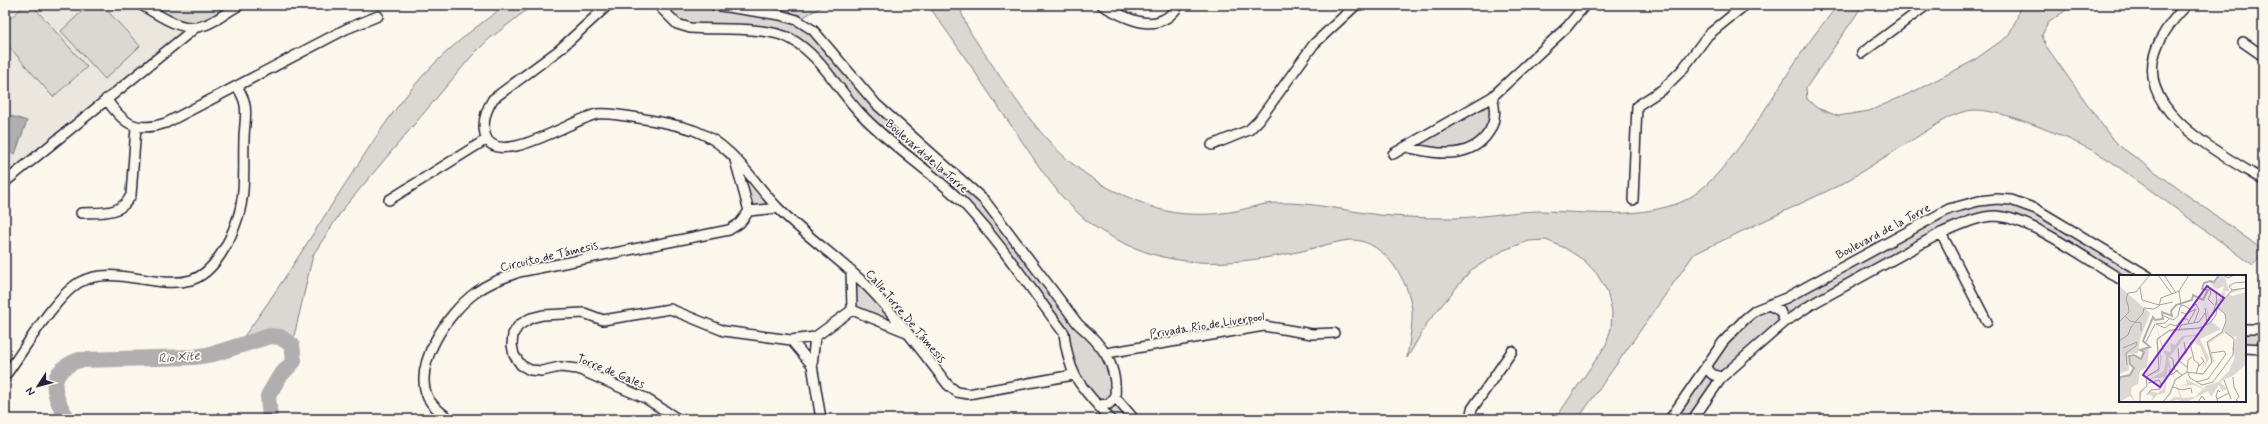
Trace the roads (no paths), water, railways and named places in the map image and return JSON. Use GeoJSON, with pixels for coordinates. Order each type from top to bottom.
{"type":"FeatureCollection","features":[{"type":"Feature","properties":{"kind":"street"},"geometry":{"type":"LineString","coordinates":[[142,5],[180,26],[195,28],[204,26],[231,8],[240,5]]}},
{"type":"Feature","properties":{"kind":"street"},"geometry":{"type":"LineString","coordinates":[[608,5],[559,50],[493,99],[487,109],[484,119],[487,139],[493,146],[500,148],[514,148],[583,118],[598,114],[614,114],[698,132],[717,143],[735,158],[749,211],[778,208]]}},
{"type":"Feature","properties":{"kind":"street","name":"Boulevard de la Torre"},"geometry":{"type":"LineString","coordinates":[[658,5],[677,24],[690,28],[775,33],[790,39],[804,48],[818,61],[862,116],[965,206],[1064,333]]}},
{"type":"Feature","properties":{"kind":"street","name":"Boulevard de la Torre"},"geometry":{"type":"LineString","coordinates":[[714,5],[780,14],[797,20],[814,30],[876,104],[985,201],[1078,324],[1094,338],[1106,353],[1116,386],[1116,397]]}},
{"type":"Feature","properties":{"kind":"street"},"geometry":{"type":"LineString","coordinates":[[1102,5],[1147,24],[1158,23],[1167,18],[1179,5]]}},
{"type":"Feature","properties":{"kind":"street"},"geometry":{"type":"LineString","coordinates":[[1212,145],[1249,130],[1259,120],[1314,44],[1356,5]]}},
{"type":"Feature","properties":{"kind":"street"},"geometry":{"type":"LineString","coordinates":[[1393,154],[1492,97],[1567,28],[1585,5]]}},
{"type":"Feature","properties":{"kind":"street"},"geometry":{"type":"LineString","coordinates":[[1633,200],[1637,106],[1663,89],[1682,70],[1708,35],[1745,5]]}},
{"type":"Feature","properties":{"kind":"street"},"geometry":{"type":"LineString","coordinates":[[1862,53],[1927,5]]}},
{"type":"Feature","properties":{"kind":"street"},"geometry":{"type":"LineString","coordinates":[[2187,5],[2174,19],[2158,41],[2152,60],[2152,77],[2158,95],[2186,130],[2199,141],[2263,180]]}},
{"type":"Feature","properties":{"kind":"street"},"geometry":{"type":"LineString","coordinates":[[106,99],[117,114],[136,127],[151,127],[166,123],[346,29],[378,16]]}},
{"type":"Feature","properties":{"kind":"street"},"geometry":{"type":"LineString","coordinates":[[5,182],[195,28]]}},
{"type":"Feature","properties":{"kind":"street"},"geometry":{"type":"LineString","coordinates":[[2243,42],[2263,56]]}},
{"type":"Feature","properties":{"kind":"street"},"geometry":{"type":"LineString","coordinates":[[5,376],[70,289],[81,282],[110,277],[177,283],[192,280],[204,273],[215,263],[235,227],[242,200],[245,107],[237,86]]}},
{"type":"Feature","properties":{"kind":"street"},"geometry":{"type":"LineString","coordinates":[[1406,147],[1449,153],[1472,146],[1485,137],[1493,126],[1495,107],[1492,97]]}},
{"type":"Feature","properties":{"kind":"street"},"geometry":{"type":"LineString","coordinates":[[81,213],[112,212],[127,203],[131,195],[136,127]]}},
{"type":"Feature","properties":{"kind":"street"},"geometry":{"type":"LineString","coordinates":[[390,200],[487,139]]}},
{"type":"Feature","properties":{"kind":"street","name":"Calle Torre De Támesis"},"geometry":{"type":"LineString","coordinates":[[735,158],[778,208],[851,270],[872,290],[948,385],[957,392],[968,394],[1073,375]]}},
{"type":"Feature","properties":{"kind":"street","name":"Boulevard de la Torre"},"geometry":{"type":"LineString","coordinates":[[1670,419],[1723,342],[1745,318],[1949,209],[1979,201],[1997,199],[2011,200],[2036,209],[2146,275]]}},
{"type":"Feature","properties":{"kind":"street","name":"Circuito de Támesis"},"geometry":{"type":"LineString","coordinates":[[450,419],[438,410],[428,397],[424,380],[427,359],[446,323],[458,308],[475,293],[494,281],[519,272],[729,230],[740,223],[749,211]]}},
{"type":"Feature","properties":{"kind":"street"},"geometry":{"type":"LineString","coordinates":[[1693,419],[1722,377],[1785,322],[1812,304],[1941,233],[1982,218],[1995,216],[2012,219],[2030,225],[2119,278]]}},
{"type":"Feature","properties":{"kind":"street"},"geometry":{"type":"LineString","coordinates":[[1941,233],[1987,322]]}},
{"type":"Feature","properties":{"kind":"street"},"geometry":{"type":"LineString","coordinates":[[851,270],[852,310]]}},
{"type":"Feature","properties":{"kind":"street"},"geometry":{"type":"LineString","coordinates":[[1769,304],[1780,311],[1785,322]]}},
{"type":"Feature","properties":{"kind":"street","name":"Torre de Gales"},"geometry":{"type":"LineString","coordinates":[[678,419],[645,398],[578,369],[568,367],[542,371],[530,370],[521,365],[514,355],[512,346],[513,334],[519,325],[530,318],[543,315],[584,313],[608,320],[670,309],[724,332],[791,340],[815,337]]}},
{"type":"Feature","properties":{"kind":"street"},"geometry":{"type":"LineString","coordinates":[[852,310],[905,332]]}},
{"type":"Feature","properties":{"kind":"street"},"geometry":{"type":"LineString","coordinates":[[821,419],[812,365],[815,337],[852,310]]}},
{"type":"Feature","properties":{"kind":"street"},"geometry":{"type":"LineString","coordinates":[[1078,324],[1070,326],[1064,333],[1067,357],[1073,375],[1081,387],[1110,419]]}},
{"type":"Feature","properties":{"kind":"street","name":"Privada Río de Liverpool"},"geometry":{"type":"LineString","coordinates":[[1106,353],[1264,326],[1312,334],[1334,332]]}},
{"type":"Feature","properties":{"kind":"street"},"geometry":{"type":"LineString","coordinates":[[2246,329],[2263,329]]}},
{"type":"Feature","properties":{"kind":"street"},"geometry":{"type":"LineString","coordinates":[[791,340],[812,365]]}},
{"type":"Feature","properties":{"kind":"street"},"geometry":{"type":"LineString","coordinates":[[2246,348],[2263,349]]}},
{"type":"Feature","properties":{"kind":"street"},"geometry":{"type":"LineString","coordinates":[[1470,419],[1472,409],[1512,351]]}},
{"type":"Feature","properties":{"kind":"street"},"geometry":{"type":"LineString","coordinates":[[1707,366],[1708,371],[1715,376],[1722,377]]}},
{"type":"Feature","properties":{"kind":"street"},"geometry":{"type":"LineString","coordinates":[[1098,405],[1109,404],[1116,397],[1134,419]]}},
{"type":"Feature","properties":{"kind":"waterway","name":"Rio Xite"},"geometry":{"type":"LineString","coordinates":[[68,419],[58,401],[55,393],[55,385],[57,377],[61,371],[68,365],[79,360],[194,357],[213,354],[270,336],[280,337],[292,345],[294,361],[279,377],[268,396],[270,419]]}}]}
